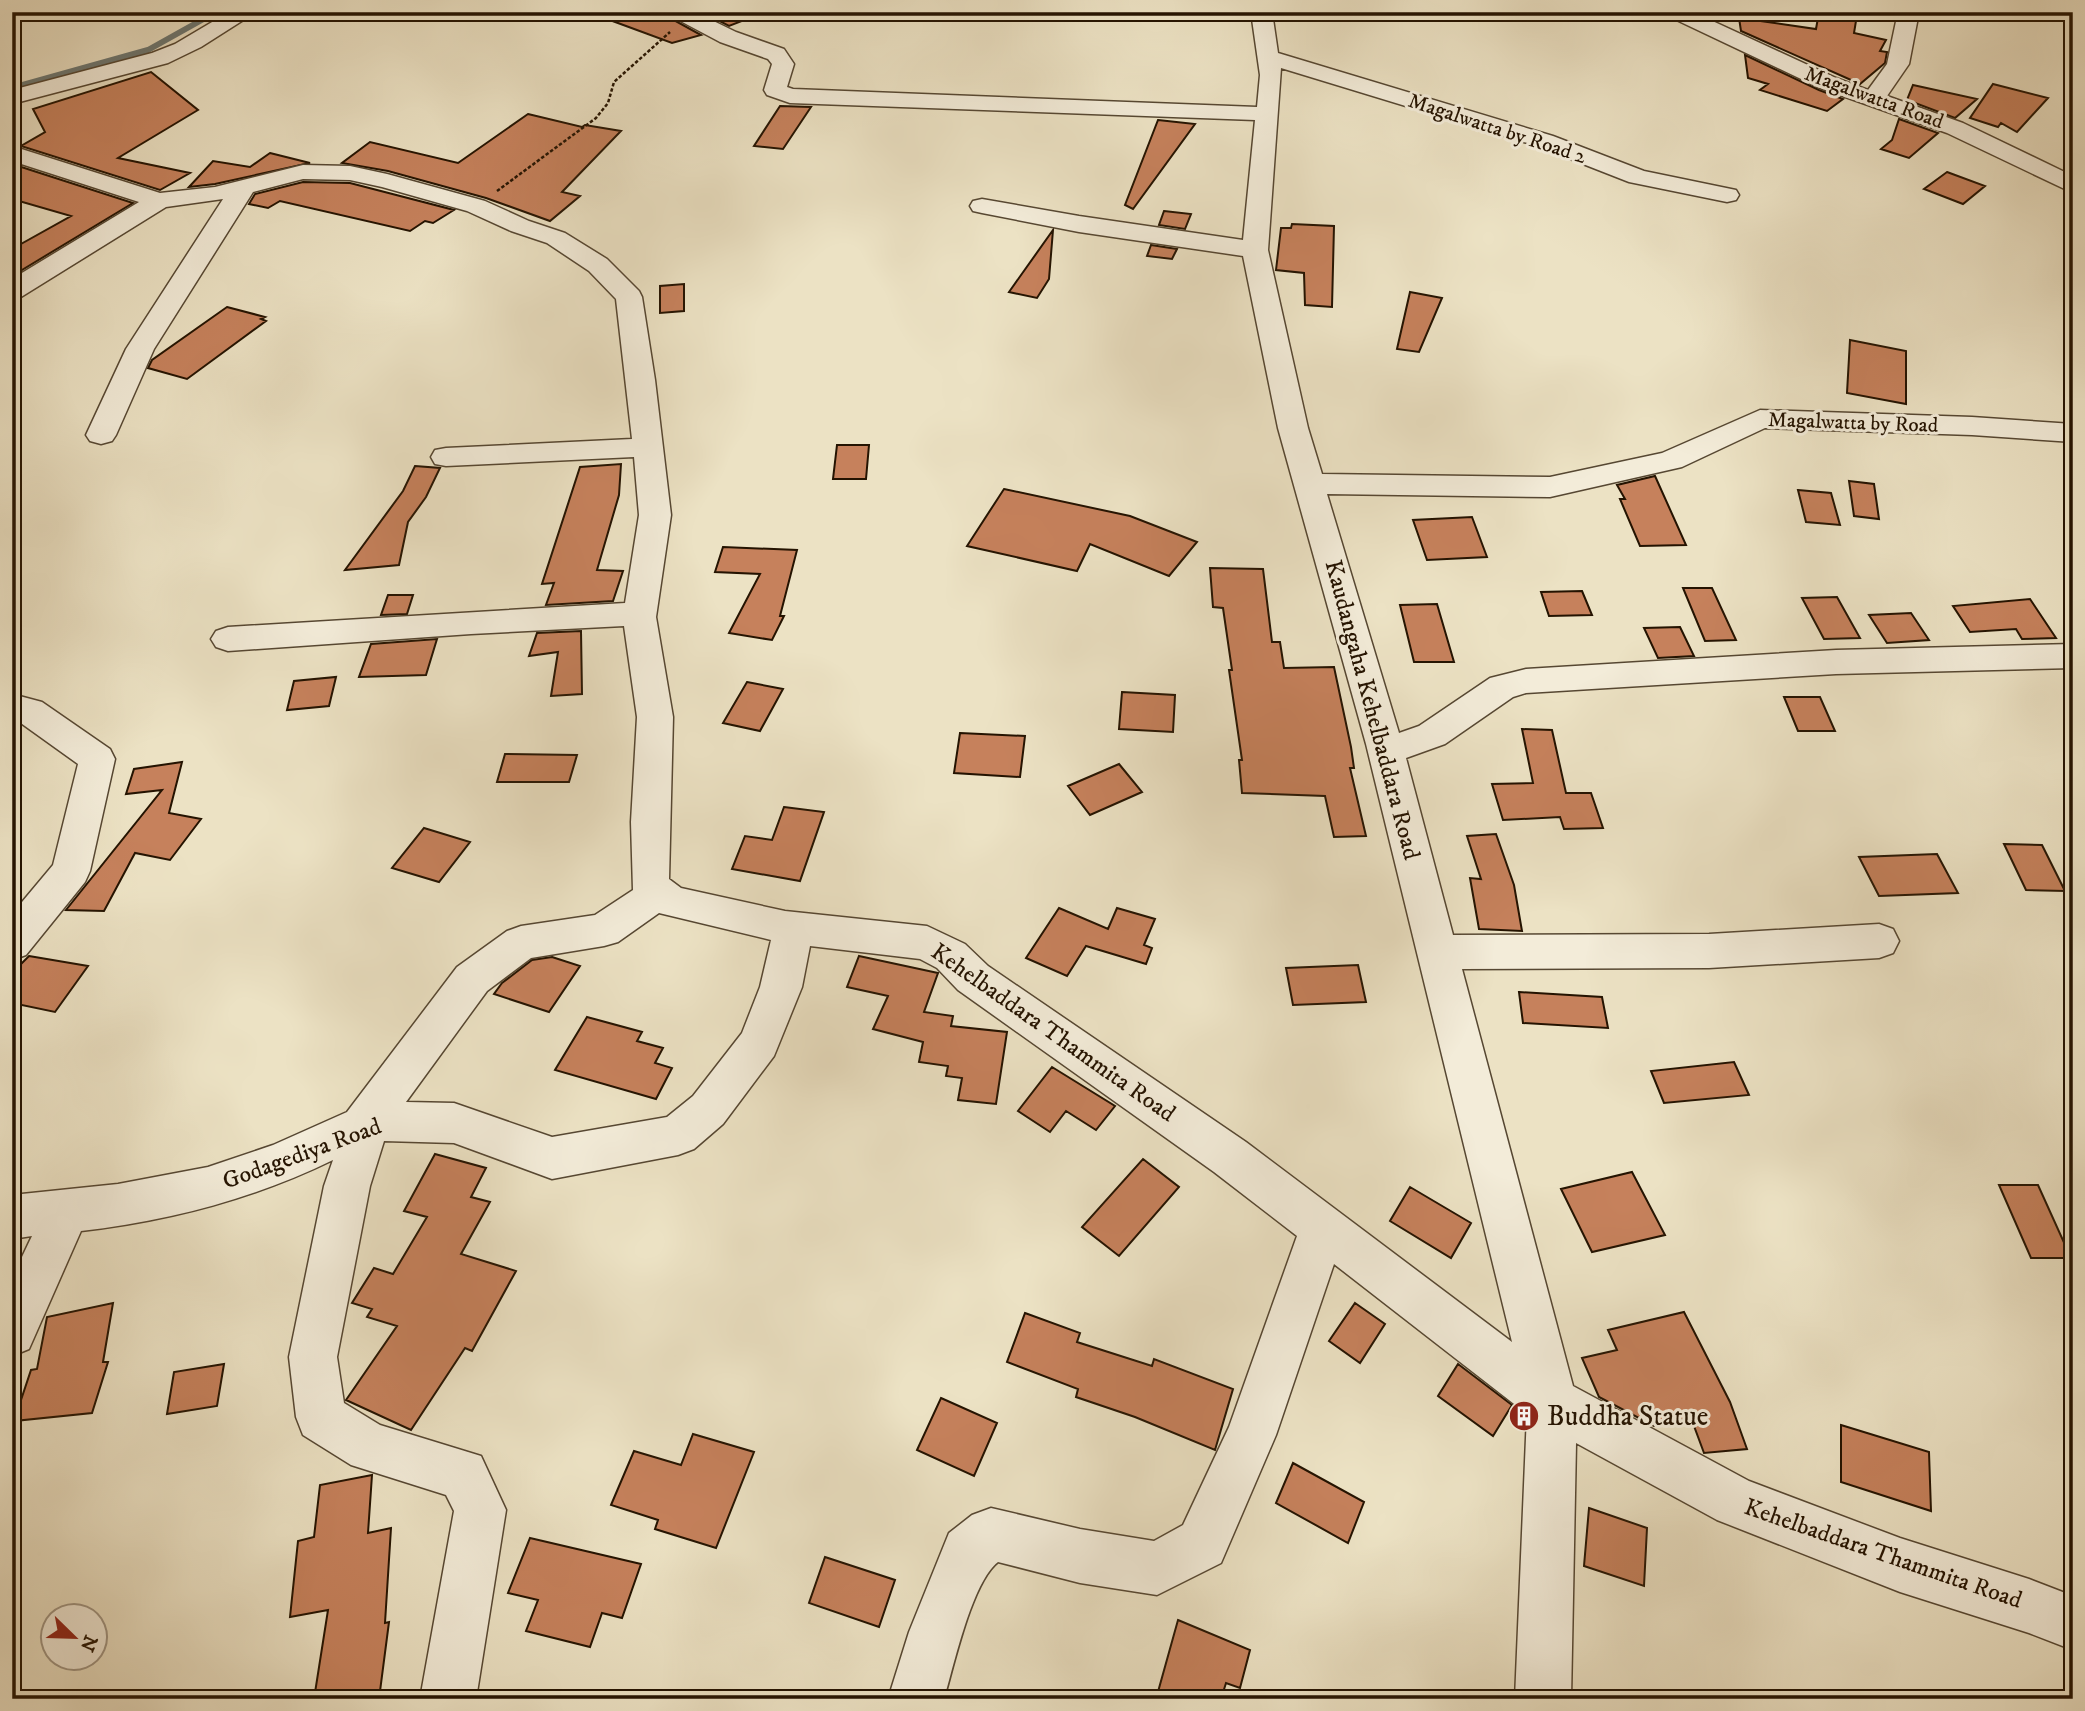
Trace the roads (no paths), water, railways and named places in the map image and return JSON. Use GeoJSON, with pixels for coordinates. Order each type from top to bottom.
{"type":"FeatureCollection","features":[{"type":"Feature","properties":{"kind":"street"},"geometry":{"type":"LineString","coordinates":[[12,97],[160,58],[246,12]]}},
{"type":"Feature","properties":{"kind":"street","name":"Kaudangaha Kehelbaddara Road"},"geometry":{"type":"LineString","coordinates":[[1261,12],[1271,75],[1255,250],[1293,428],[1386,751],[1552,1402],[1543,1699]]}},
{"type":"Feature","properties":{"kind":"street","name":"Magalwatta Road"},"geometry":{"type":"LineString","coordinates":[[1675,12],[1805,74],[1955,128],[2073,186]]}},
{"type":"Feature","properties":{"kind":"street"},"geometry":{"type":"LineString","coordinates":[[1874,98],[1898,64],[1909,12]]}},
{"type":"Feature","properties":{"kind":"street"},"geometry":{"type":"LineString","coordinates":[[682,15],[728,37],[776,54],[783,64],[775,90],[790,96],[1267,114]]}},
{"type":"Feature","properties":{"kind":"street","name":"Magalwatta by Road 2"},"geometry":{"type":"LineString","coordinates":[[1268,57],[1545,141],[1638,177],[1727,195]]}},
{"type":"Feature","properties":{"kind":"street"},"geometry":{"type":"LineString","coordinates":[[12,153],[127,192],[160,200],[215,194],[303,172],[350,173],[476,205],[520,226],[556,238],[598,265],[629,297],[654,515],[639,614],[655,717],[650,886],[660,893],[604,930],[521,943],[472,979],[364,1126],[347,1186],[313,1357],[321,1417],[369,1447],[463,1474],[480,1510],[448,1699]]}},
{"type":"Feature","properties":{"kind":"street"},"geometry":{"type":"LineString","coordinates":[[2049,175],[2073,167]]}},
{"type":"Feature","properties":{"kind":"street"},"geometry":{"type":"LineString","coordinates":[[101,435],[140,349],[244,186]]}},
{"type":"Feature","properties":{"kind":"street"},"geometry":{"type":"LineString","coordinates":[[12,291],[160,200]]}},
{"type":"Feature","properties":{"kind":"street"},"geometry":{"type":"LineString","coordinates":[[982,206],[1079,224],[1255,250]]}},
{"type":"Feature","properties":{"kind":"street","name":"Magalwatta by Road"},"geometry":{"type":"LineString","coordinates":[[1310,484],[1550,487],[1671,460],[1760,419],[1972,426],[2073,433]]}},
{"type":"Feature","properties":{"kind":"street"},"geometry":{"type":"LineString","coordinates":[[446,457],[648,447]]}},
{"type":"Feature","properties":{"kind":"street"},"geometry":{"type":"LineString","coordinates":[[228,639],[471,622],[639,614]]}},
{"type":"Feature","properties":{"kind":"street"},"geometry":{"type":"LineString","coordinates":[[1386,751],[1432,735],[1502,687],[1526,681],[1836,662],[2073,656]]}},
{"type":"Feature","properties":{"kind":"street"},"geometry":{"type":"LineString","coordinates":[[12,708],[29,711],[97,759],[71,871],[12,943]]}},
{"type":"Feature","properties":{"kind":"street","name":"Kehelbaddara Thammita Road"},"geometry":{"type":"LineString","coordinates":[[660,893],[670,901],[794,928],[927,943],[951,956],[973,978],[1230,1157],[1552,1402],[1735,1502],[1900,1565],[2029,1606],[2073,1623]]}},
{"type":"Feature","properties":{"kind":"street","name":"Godagediya Road"},"geometry":{"type":"LineString","coordinates":[[12,1217],[118,1205],[208,1188],[284,1162],[376,1121],[454,1123],[552,1158],[678,1135],[708,1110],[759,1043],[781,986],[794,928]]}},
{"type":"Feature","properties":{"kind":"street"},"geometry":{"type":"LineString","coordinates":[[1437,952],[1709,951],[1879,941]]}},
{"type":"Feature","properties":{"kind":"street"},"geometry":{"type":"LineString","coordinates":[[12,1332],[67,1211]]}},
{"type":"Feature","properties":{"kind":"street"},"geometry":{"type":"LineString","coordinates":[[916,1699],[936,1632],[968,1552],[991,1534],[1080,1556],[1157,1568],[1202,1544],[1251,1435],[1323,1229]]}},
{"type":"Feature","properties":{"kind":"waterway"},"geometry":{"type":"LineString","coordinates":[[12,88],[148,50],[216,12]]}},
{"type":"Feature","properties":{"kind":"place","name":"Buddha Statue"},"geometry":{"type":"Point","coordinates":[1524,1416]}}]}
